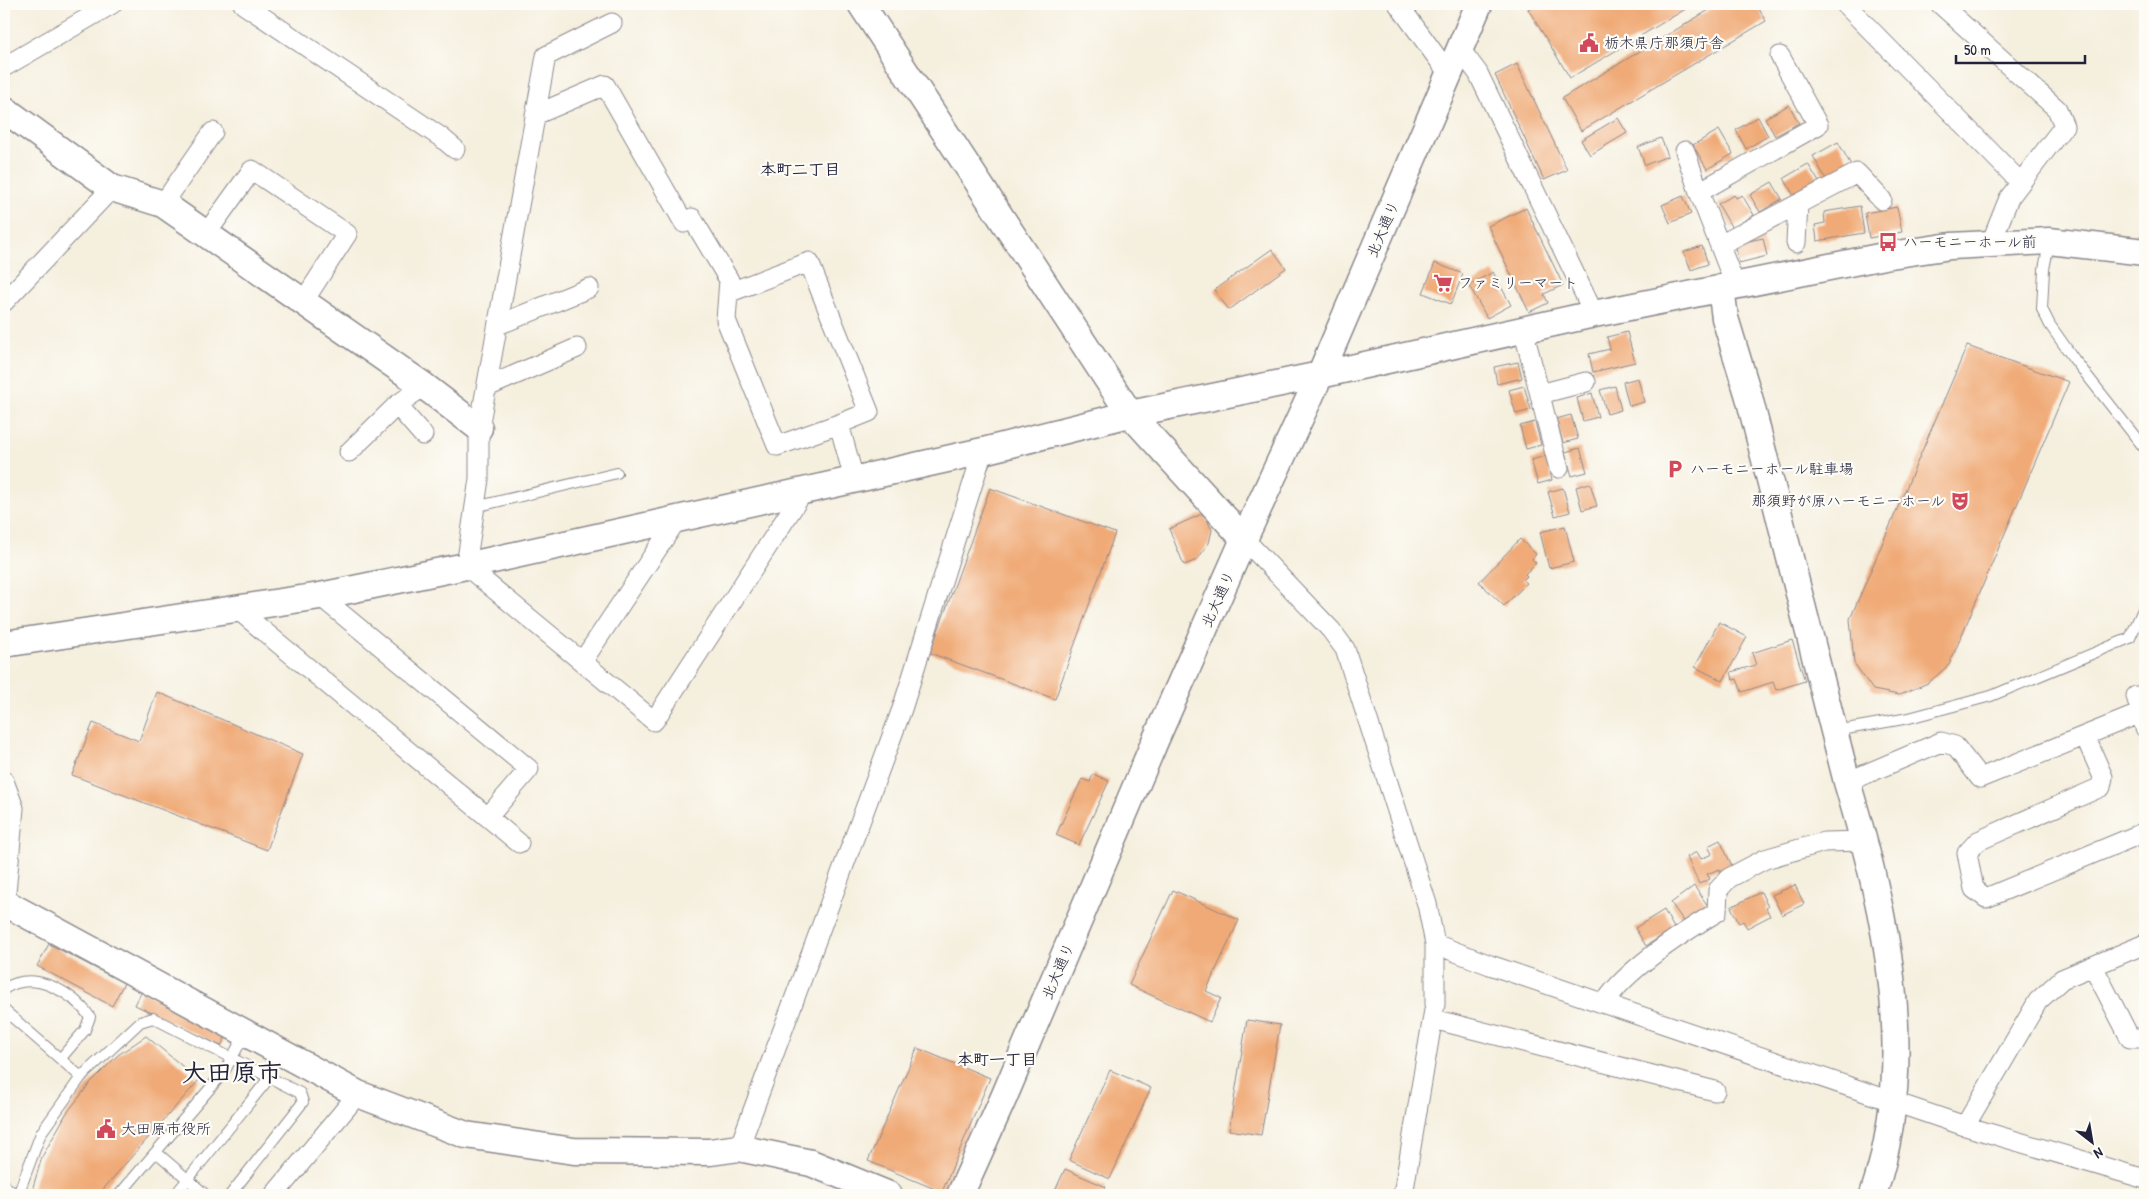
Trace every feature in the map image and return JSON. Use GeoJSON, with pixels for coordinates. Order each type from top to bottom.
{"type":"FeatureCollection","features":[{"type":"Feature","properties":{"kind":"street"},"geometry":{"type":"LineString","coordinates":[[4,67],[112,4]]}},
{"type":"Feature","properties":{"kind":"street"},"geometry":{"type":"LineString","coordinates":[[243,4],[442,138],[455,149]]}},
{"type":"Feature","properties":{"kind":"street"},"geometry":{"type":"LineString","coordinates":[[861,4],[1130,414],[1244,539],[1331,630],[1345,649],[1427,904],[1435,944],[1436,1004],[1403,1195]]}},
{"type":"Feature","properties":{"kind":"street"},"geometry":{"type":"LineString","coordinates":[[1398,4],[1449,74]]}},
{"type":"Feature","properties":{"kind":"street","name":"北大通り"},"geometry":{"type":"LineString","coordinates":[[960,1195],[1244,539],[1320,375],[1479,4]]}},
{"type":"Feature","properties":{"kind":"street"},"geometry":{"type":"LineString","coordinates":[[1845,4],[2020,182]]}},
{"type":"Feature","properties":{"kind":"street"},"geometry":{"type":"LineString","coordinates":[[1940,4],[2056,110],[2064,126],[2009,198],[1991,243]]}},
{"type":"Feature","properties":{"kind":"street"},"geometry":{"type":"LineString","coordinates":[[466,566],[480,479],[479,428],[546,56],[612,23]]}},
{"type":"Feature","properties":{"kind":"street"},"geometry":{"type":"LineString","coordinates":[[1460,49],[1478,73],[1594,314]]}},
{"type":"Feature","properties":{"kind":"street"},"geometry":{"type":"LineString","coordinates":[[1699,192],[1818,125],[1780,56]]}},
{"type":"Feature","properties":{"kind":"street"},"geometry":{"type":"LineString","coordinates":[[535,115],[605,85],[684,223],[692,218],[729,280],[728,293],[726,320],[778,446],[869,412],[809,262],[728,293]]}},
{"type":"Feature","properties":{"kind":"street"},"geometry":{"type":"LineString","coordinates":[[4,109],[112,188],[162,204],[424,386],[479,428]]}},
{"type":"Feature","properties":{"kind":"street"},"geometry":{"type":"LineString","coordinates":[[162,204],[213,132]]}},
{"type":"Feature","properties":{"kind":"street"},"geometry":{"type":"LineString","coordinates":[[1685,151],[1720,245],[1728,287],[1725,318],[1749,398],[1847,782],[1865,841],[1888,948],[1897,1036],[1894,1102],[1885,1150],[1873,1195]]}},
{"type":"Feature","properties":{"kind":"street"},"geometry":{"type":"LineString","coordinates":[[206,234],[252,170],[347,234],[303,302]]}},
{"type":"Feature","properties":{"kind":"street"},"geometry":{"type":"LineString","coordinates":[[1720,245],[1857,173],[1882,200]]}},
{"type":"Feature","properties":{"kind":"street"},"geometry":{"type":"LineString","coordinates":[[4,302],[112,188]]}},
{"type":"Feature","properties":{"kind":"street"},"geometry":{"type":"LineString","coordinates":[[1796,243],[1798,204]]}},
{"type":"Feature","properties":{"kind":"street"},"geometry":{"type":"LineString","coordinates":[[4,644],[320,596],[466,566],[854,478],[983,451],[1130,414],[1320,375],[1594,314],[1884,256],[1991,243],[2049,241],[2145,252]]}},
{"type":"Feature","properties":{"kind":"street"},"geometry":{"type":"LineString","coordinates":[[498,325],[589,288]]}},
{"type":"Feature","properties":{"kind":"street"},"geometry":{"type":"LineString","coordinates":[[1523,330],[1540,394],[1543,416],[1559,468]]}},
{"type":"Feature","properties":{"kind":"street"},"geometry":{"type":"LineString","coordinates":[[487,387],[577,348]]}},
{"type":"Feature","properties":{"kind":"street"},"geometry":{"type":"LineString","coordinates":[[1540,394],[1586,382]]}},
{"type":"Feature","properties":{"kind":"street"},"geometry":{"type":"LineString","coordinates":[[349,452],[397,405],[424,386]]}},
{"type":"Feature","properties":{"kind":"street"},"geometry":{"type":"LineString","coordinates":[[397,405],[423,435]]}},
{"type":"Feature","properties":{"kind":"street"},"geometry":{"type":"LineString","coordinates":[[839,424],[854,478]]}},
{"type":"Feature","properties":{"kind":"street"},"geometry":{"type":"LineString","coordinates":[[739,1148],[902,709],[983,451]]}},
{"type":"Feature","properties":{"kind":"street"},"geometry":{"type":"LineString","coordinates":[[466,566],[654,721],[805,489]]}},
{"type":"Feature","properties":{"kind":"street"},"geometry":{"type":"LineString","coordinates":[[582,662],[678,518]]}},
{"type":"Feature","properties":{"kind":"street"},"geometry":{"type":"LineString","coordinates":[[320,596],[529,769],[488,817]]}},
{"type":"Feature","properties":{"kind":"street"},"geometry":{"type":"LineString","coordinates":[[237,609],[520,843]]}},
{"type":"Feature","properties":{"kind":"street"},"geometry":{"type":"LineString","coordinates":[[1847,782],[1941,742],[1955,746],[1980,778],[2141,713]]}},
{"type":"Feature","properties":{"kind":"street"},"geometry":{"type":"LineString","coordinates":[[2085,736],[2103,776],[2101,786],[1978,841],[1967,853],[1974,889],[1986,898],[2145,832]]}},
{"type":"Feature","properties":{"kind":"street"},"geometry":{"type":"LineString","coordinates":[[4,781],[14,808],[4,904],[358,1094],[466,1135],[574,1151],[710,1152],[739,1148],[811,1163],[889,1195]]}},
{"type":"Feature","properties":{"kind":"street"},"geometry":{"type":"LineString","coordinates":[[1604,1004],[1612,992],[1625,979],[1683,933],[1717,912],[1718,890],[1729,878],[1765,859],[1824,842],[1865,841]]}},
{"type":"Feature","properties":{"kind":"street"},"geometry":{"type":"LineString","coordinates":[[1435,944],[1604,1004],[1965,1126],[2145,1179]]}},
{"type":"Feature","properties":{"kind":"street"},"geometry":{"type":"LineString","coordinates":[[1965,1126],[2038,1001],[2062,979],[2094,968],[2145,944]]}},
{"type":"Feature","properties":{"kind":"street"},"geometry":{"type":"LineString","coordinates":[[2094,968],[2130,1038],[2145,1038]]}},
{"type":"Feature","properties":{"kind":"street"},"geometry":{"type":"LineString","coordinates":[[1433,1019],[1715,1092]]}},
{"type":"Feature","properties":{"kind":"street"},"geometry":{"type":"LineString","coordinates":[[280,1193],[358,1094]]}},
{"type":"Feature","properties":{"kind":"lane"},"geometry":{"type":"LineString","coordinates":[[2049,241],[2044,269],[2042,309],[2050,325],[2069,352],[2145,449]]}},
{"type":"Feature","properties":{"kind":"lane"},"geometry":{"type":"LineString","coordinates":[[475,507],[617,472]]}},
{"type":"Feature","properties":{"kind":"lane"},"geometry":{"type":"LineString","coordinates":[[1834,732],[1909,718],[1992,696],[2130,638],[2145,605]]}},
{"type":"Feature","properties":{"kind":"lane"},"geometry":{"type":"LineString","coordinates":[[4,989],[21,983],[44,983],[57,989],[82,1006],[90,1017],[85,1030],[61,1058]]}},
{"type":"Feature","properties":{"kind":"lane"},"geometry":{"type":"LineString","coordinates":[[4,1010],[81,1077]]}},
{"type":"Feature","properties":{"kind":"lane"},"geometry":{"type":"LineString","coordinates":[[4,1185],[17,1195],[41,1133],[81,1077],[140,1022],[152,1018],[300,1093],[303,1102],[230,1195]]}},
{"type":"Feature","properties":{"kind":"lane"},"geometry":{"type":"LineString","coordinates":[[119,1195],[224,1072],[245,1034]]}},
{"type":"Feature","properties":{"kind":"lane"},"geometry":{"type":"LineString","coordinates":[[175,1195],[270,1078]]}},
{"type":"Feature","properties":{"kind":"lane"},"geometry":{"type":"LineString","coordinates":[[156,1152],[206,1195]]}},
{"type":"Feature","properties":{"kind":"building","name":"栃木県庁那須庁舎"},"geometry":{"type":"Polygon","coordinates":[[[1536,4],[1694,4],[1570,78],[1528,9],[1536,4]]]}},
{"type":"Feature","properties":{"kind":"building"},"geometry":{"type":"Polygon","coordinates":[[[1719,4],[1756,4],[1766,21],[1581,131],[1562,98],[1719,4]]]}},
{"type":"Feature","properties":{"kind":"building"},"geometry":{"type":"Polygon","coordinates":[[[1517,64],[1567,170],[1544,180],[1495,75],[1517,64]]]}},
{"type":"Feature","properties":{"kind":"building"},"geometry":{"type":"Polygon","coordinates":[[[1789,105],[1799,123],[1775,136],[1765,118],[1789,105]]]}},
{"type":"Feature","properties":{"kind":"building"},"geometry":{"type":"Polygon","coordinates":[[[1758,117],[1768,136],[1746,149],[1736,130],[1758,117]]]}},
{"type":"Feature","properties":{"kind":"building"},"geometry":{"type":"Polygon","coordinates":[[[1618,118],[1627,133],[1590,155],[1581,140],[1618,118]]]}},
{"type":"Feature","properties":{"kind":"building"},"geometry":{"type":"Polygon","coordinates":[[[1719,130],[1733,154],[1707,169],[1693,145],[1719,130]]]}},
{"type":"Feature","properties":{"kind":"building"},"geometry":{"type":"Polygon","coordinates":[[[1661,138],[1668,156],[1645,165],[1638,147],[1661,138]]]}},
{"type":"Feature","properties":{"kind":"building"},"geometry":{"type":"Polygon","coordinates":[[[1838,142],[1851,165],[1826,179],[1813,156],[1838,142]]]}},
{"type":"Feature","properties":{"kind":"building"},"geometry":{"type":"Polygon","coordinates":[[[1808,164],[1819,182],[1794,196],[1784,178],[1808,164]]]}},
{"type":"Feature","properties":{"kind":"building"},"geometry":{"type":"Polygon","coordinates":[[[1772,182],[1782,199],[1760,212],[1750,195],[1772,182]]]}},
{"type":"Feature","properties":{"kind":"building"},"geometry":{"type":"Polygon","coordinates":[[[1734,195],[1736,198],[1742,195],[1754,215],[1732,228],[1718,204],[1734,195]]]}},
{"type":"Feature","properties":{"kind":"building"},"geometry":{"type":"Polygon","coordinates":[[[1683,196],[1691,214],[1670,223],[1662,205],[1683,196]]]}},
{"type":"Feature","properties":{"kind":"building"},"geometry":{"type":"Polygon","coordinates":[[[1860,206],[1864,233],[1817,241],[1815,225],[1825,223],[1824,212],[1860,206]]]}},
{"type":"Feature","properties":{"kind":"building"},"geometry":{"type":"Polygon","coordinates":[[[1897,207],[1902,232],[1869,238],[1865,213],[1897,207]]]}},
{"type":"Feature","properties":{"kind":"building"},"geometry":{"type":"Polygon","coordinates":[[[1526,208],[1563,285],[1544,294],[1548,303],[1529,312],[1488,226],[1526,208]]]}},
{"type":"Feature","properties":{"kind":"building"},"geometry":{"type":"Polygon","coordinates":[[[1763,238],[1767,256],[1739,263],[1735,244],[1763,238]]]}},
{"type":"Feature","properties":{"kind":"building"},"geometry":{"type":"Polygon","coordinates":[[[1702,246],[1708,264],[1691,270],[1684,252],[1702,246]]]}},
{"type":"Feature","properties":{"kind":"building"},"geometry":{"type":"Polygon","coordinates":[[[1272,249],[1286,268],[1229,310],[1214,290],[1272,249]]]}},
{"type":"Feature","properties":{"kind":"building","name":"ファミリーマート"},"geometry":{"type":"Polygon","coordinates":[[[1435,263],[1463,274],[1451,304],[1423,293],[1435,263]]]}},
{"type":"Feature","properties":{"kind":"building"},"geometry":{"type":"Polygon","coordinates":[[[1493,272],[1511,305],[1487,318],[1469,285],[1493,272]]]}},
{"type":"Feature","properties":{"kind":"building"},"geometry":{"type":"Polygon","coordinates":[[[1627,332],[1635,362],[1593,372],[1589,354],[1610,349],[1607,337],[1627,332]]]}},
{"type":"Feature","properties":{"kind":"building","name":"那須野が原ハーモニーホール"},"geometry":{"type":"Polygon","coordinates":[[[1967,346],[2069,382],[1949,665],[1928,683],[1899,695],[1873,690],[1854,663],[1850,619],[1967,346]]]}},
{"type":"Feature","properties":{"kind":"building"},"geometry":{"type":"Polygon","coordinates":[[[1518,362],[1522,378],[1497,384],[1494,367],[1518,362]]]}},
{"type":"Feature","properties":{"kind":"building"},"geometry":{"type":"Polygon","coordinates":[[[1638,378],[1644,402],[1629,406],[1623,382],[1638,378]]]}},
{"type":"Feature","properties":{"kind":"building"},"geometry":{"type":"Polygon","coordinates":[[[1524,386],[1531,410],[1516,414],[1509,390],[1524,386]]]}},
{"type":"Feature","properties":{"kind":"building"},"geometry":{"type":"Polygon","coordinates":[[[1615,386],[1621,410],[1607,414],[1600,390],[1615,386]]]}},
{"type":"Feature","properties":{"kind":"building"},"geometry":{"type":"Polygon","coordinates":[[[1592,393],[1598,417],[1583,421],[1577,398],[1592,393]]]}},
{"type":"Feature","properties":{"kind":"building"},"geometry":{"type":"Polygon","coordinates":[[[1571,415],[1578,439],[1563,443],[1556,419],[1571,415]]]}},
{"type":"Feature","properties":{"kind":"building"},"geometry":{"type":"Polygon","coordinates":[[[1535,422],[1541,445],[1526,449],[1520,426],[1535,422]]]}},
{"type":"Feature","properties":{"kind":"building"},"geometry":{"type":"Polygon","coordinates":[[[1580,448],[1587,472],[1572,476],[1565,452],[1580,448]]]}},
{"type":"Feature","properties":{"kind":"building"},"geometry":{"type":"Polygon","coordinates":[[[1546,456],[1552,480],[1538,484],[1531,460],[1546,456]]]}},
{"type":"Feature","properties":{"kind":"building"},"geometry":{"type":"Polygon","coordinates":[[[1590,483],[1597,506],[1582,510],[1576,487],[1590,483]]]}},
{"type":"Feature","properties":{"kind":"building"},"geometry":{"type":"Polygon","coordinates":[[[990,488],[1115,533],[1055,699],[930,653],[990,488]]]}},
{"type":"Feature","properties":{"kind":"building"},"geometry":{"type":"Polygon","coordinates":[[[1563,488],[1570,512],[1555,516],[1548,492],[1563,488]]]}},
{"type":"Feature","properties":{"kind":"building"},"geometry":{"type":"Polygon","coordinates":[[[1204,513],[1212,530],[1209,543],[1197,560],[1184,565],[1169,529],[1204,513]]]}},
{"type":"Feature","properties":{"kind":"building"},"geometry":{"type":"Polygon","coordinates":[[[1565,526],[1574,562],[1549,568],[1540,532],[1565,526]]]}},
{"type":"Feature","properties":{"kind":"building"},"geometry":{"type":"Polygon","coordinates":[[[1520,539],[1536,554],[1532,559],[1536,563],[1525,574],[1527,576],[1523,580],[1527,583],[1504,606],[1479,582],[1520,539]]]}},
{"type":"Feature","properties":{"kind":"building"},"geometry":{"type":"Polygon","coordinates":[[[1719,622],[1747,637],[1723,681],[1695,667],[1719,622]]]}},
{"type":"Feature","properties":{"kind":"building"},"geometry":{"type":"Polygon","coordinates":[[[1792,640],[1805,681],[1776,690],[1773,682],[1742,692],[1737,679],[1733,680],[1731,672],[1756,665],[1752,653],[1792,640]]]}},
{"type":"Feature","properties":{"kind":"building"},"geometry":{"type":"Polygon","coordinates":[[[157,692],[303,754],[267,850],[72,775],[93,723],[139,741],[157,692]]]}},
{"type":"Feature","properties":{"kind":"building"},"geometry":{"type":"Polygon","coordinates":[[[1093,774],[1109,781],[1079,845],[1056,835],[1082,779],[1090,782],[1093,774]]]}},
{"type":"Feature","properties":{"kind":"building"},"geometry":{"type":"Polygon","coordinates":[[[1720,840],[1732,866],[1721,872],[1719,869],[1707,874],[1710,879],[1699,884],[1687,857],[1697,852],[1701,859],[1712,854],[1708,846],[1720,840]]]}},
{"type":"Feature","properties":{"kind":"building"},"geometry":{"type":"Polygon","coordinates":[[[1795,885],[1804,904],[1782,915],[1772,895],[1795,885]]]}},
{"type":"Feature","properties":{"kind":"building"},"geometry":{"type":"Polygon","coordinates":[[[1694,886],[1708,906],[1685,923],[1671,903],[1694,886]]]}},
{"type":"Feature","properties":{"kind":"building"},"geometry":{"type":"Polygon","coordinates":[[[1173,890],[1239,920],[1206,991],[1221,998],[1210,1022],[1129,985],[1173,890]]]}},
{"type":"Feature","properties":{"kind":"building"},"geometry":{"type":"Polygon","coordinates":[[[1761,892],[1770,916],[1747,928],[1743,921],[1739,923],[1731,907],[1761,892]]]}},
{"type":"Feature","properties":{"kind":"building"},"geometry":{"type":"Polygon","coordinates":[[[1664,910],[1674,928],[1646,946],[1635,928],[1664,910]]]}},
{"type":"Feature","properties":{"kind":"building"},"geometry":{"type":"Polygon","coordinates":[[[49,944],[124,983],[112,1006],[37,966],[49,944]]]}},
{"type":"Feature","properties":{"kind":"building"},"geometry":{"type":"Polygon","coordinates":[[[142,991],[228,1032],[221,1046],[135,1005],[142,991]]]}},
{"type":"Feature","properties":{"kind":"building"},"geometry":{"type":"Polygon","coordinates":[[[1247,1020],[1280,1025],[1261,1135],[1229,1130],[1247,1020]]]}},
{"type":"Feature","properties":{"kind":"building","name":"大田原市役所"},"geometry":{"type":"Polygon","coordinates":[[[146,1036],[199,1080],[98,1195],[43,1195],[33,1187],[42,1157],[66,1114],[91,1082],[118,1055],[146,1036]]]}},
{"type":"Feature","properties":{"kind":"building"},"geometry":{"type":"Polygon","coordinates":[[[917,1048],[990,1078],[942,1192],[868,1161],[917,1048]]]}},
{"type":"Feature","properties":{"kind":"building"},"geometry":{"type":"Polygon","coordinates":[[[1110,1070],[1151,1088],[1110,1179],[1069,1160],[1110,1070]]]}},
{"type":"Feature","properties":{"kind":"building"},"geometry":{"type":"Polygon","coordinates":[[[1065,1169],[1106,1187],[1102,1195],[1053,1195],[1065,1169]]]}},
{"type":"Feature","properties":{"kind":"place","name":"栃木県庁那須庁舎"},"geometry":{"type":"Point","coordinates":[1589,43]}},
{"type":"Feature","properties":{"kind":"place","name":"ハーモニーホール前"},"geometry":{"type":"Point","coordinates":[1888,242]}},
{"type":"Feature","properties":{"kind":"place","name":"ファミリーマート"},"geometry":{"type":"Point","coordinates":[1443,283]}},
{"type":"Feature","properties":{"kind":"place","name":"ハーモニーホール駐車場"},"geometry":{"type":"Point","coordinates":[1675,469]}},
{"type":"Feature","properties":{"kind":"place","name":"那須野が原ハーモニーホール"},"geometry":{"type":"Point","coordinates":[1960,501]}},
{"type":"Feature","properties":{"kind":"place","name":"大田原市役所"},"geometry":{"type":"Point","coordinates":[106,1129]}},
{"type":"Feature","properties":{"kind":"district","name":"本町二丁目"},"geometry":{"type":"Point","coordinates":[800,169]}},
{"type":"Feature","properties":{"kind":"district","name":"本町一丁目"},"geometry":{"type":"Point","coordinates":[997,1059]}},
{"type":"Feature","properties":{"kind":"district","name":"大田原市"},"geometry":{"type":"Point","coordinates":[232,1072]}}]}
